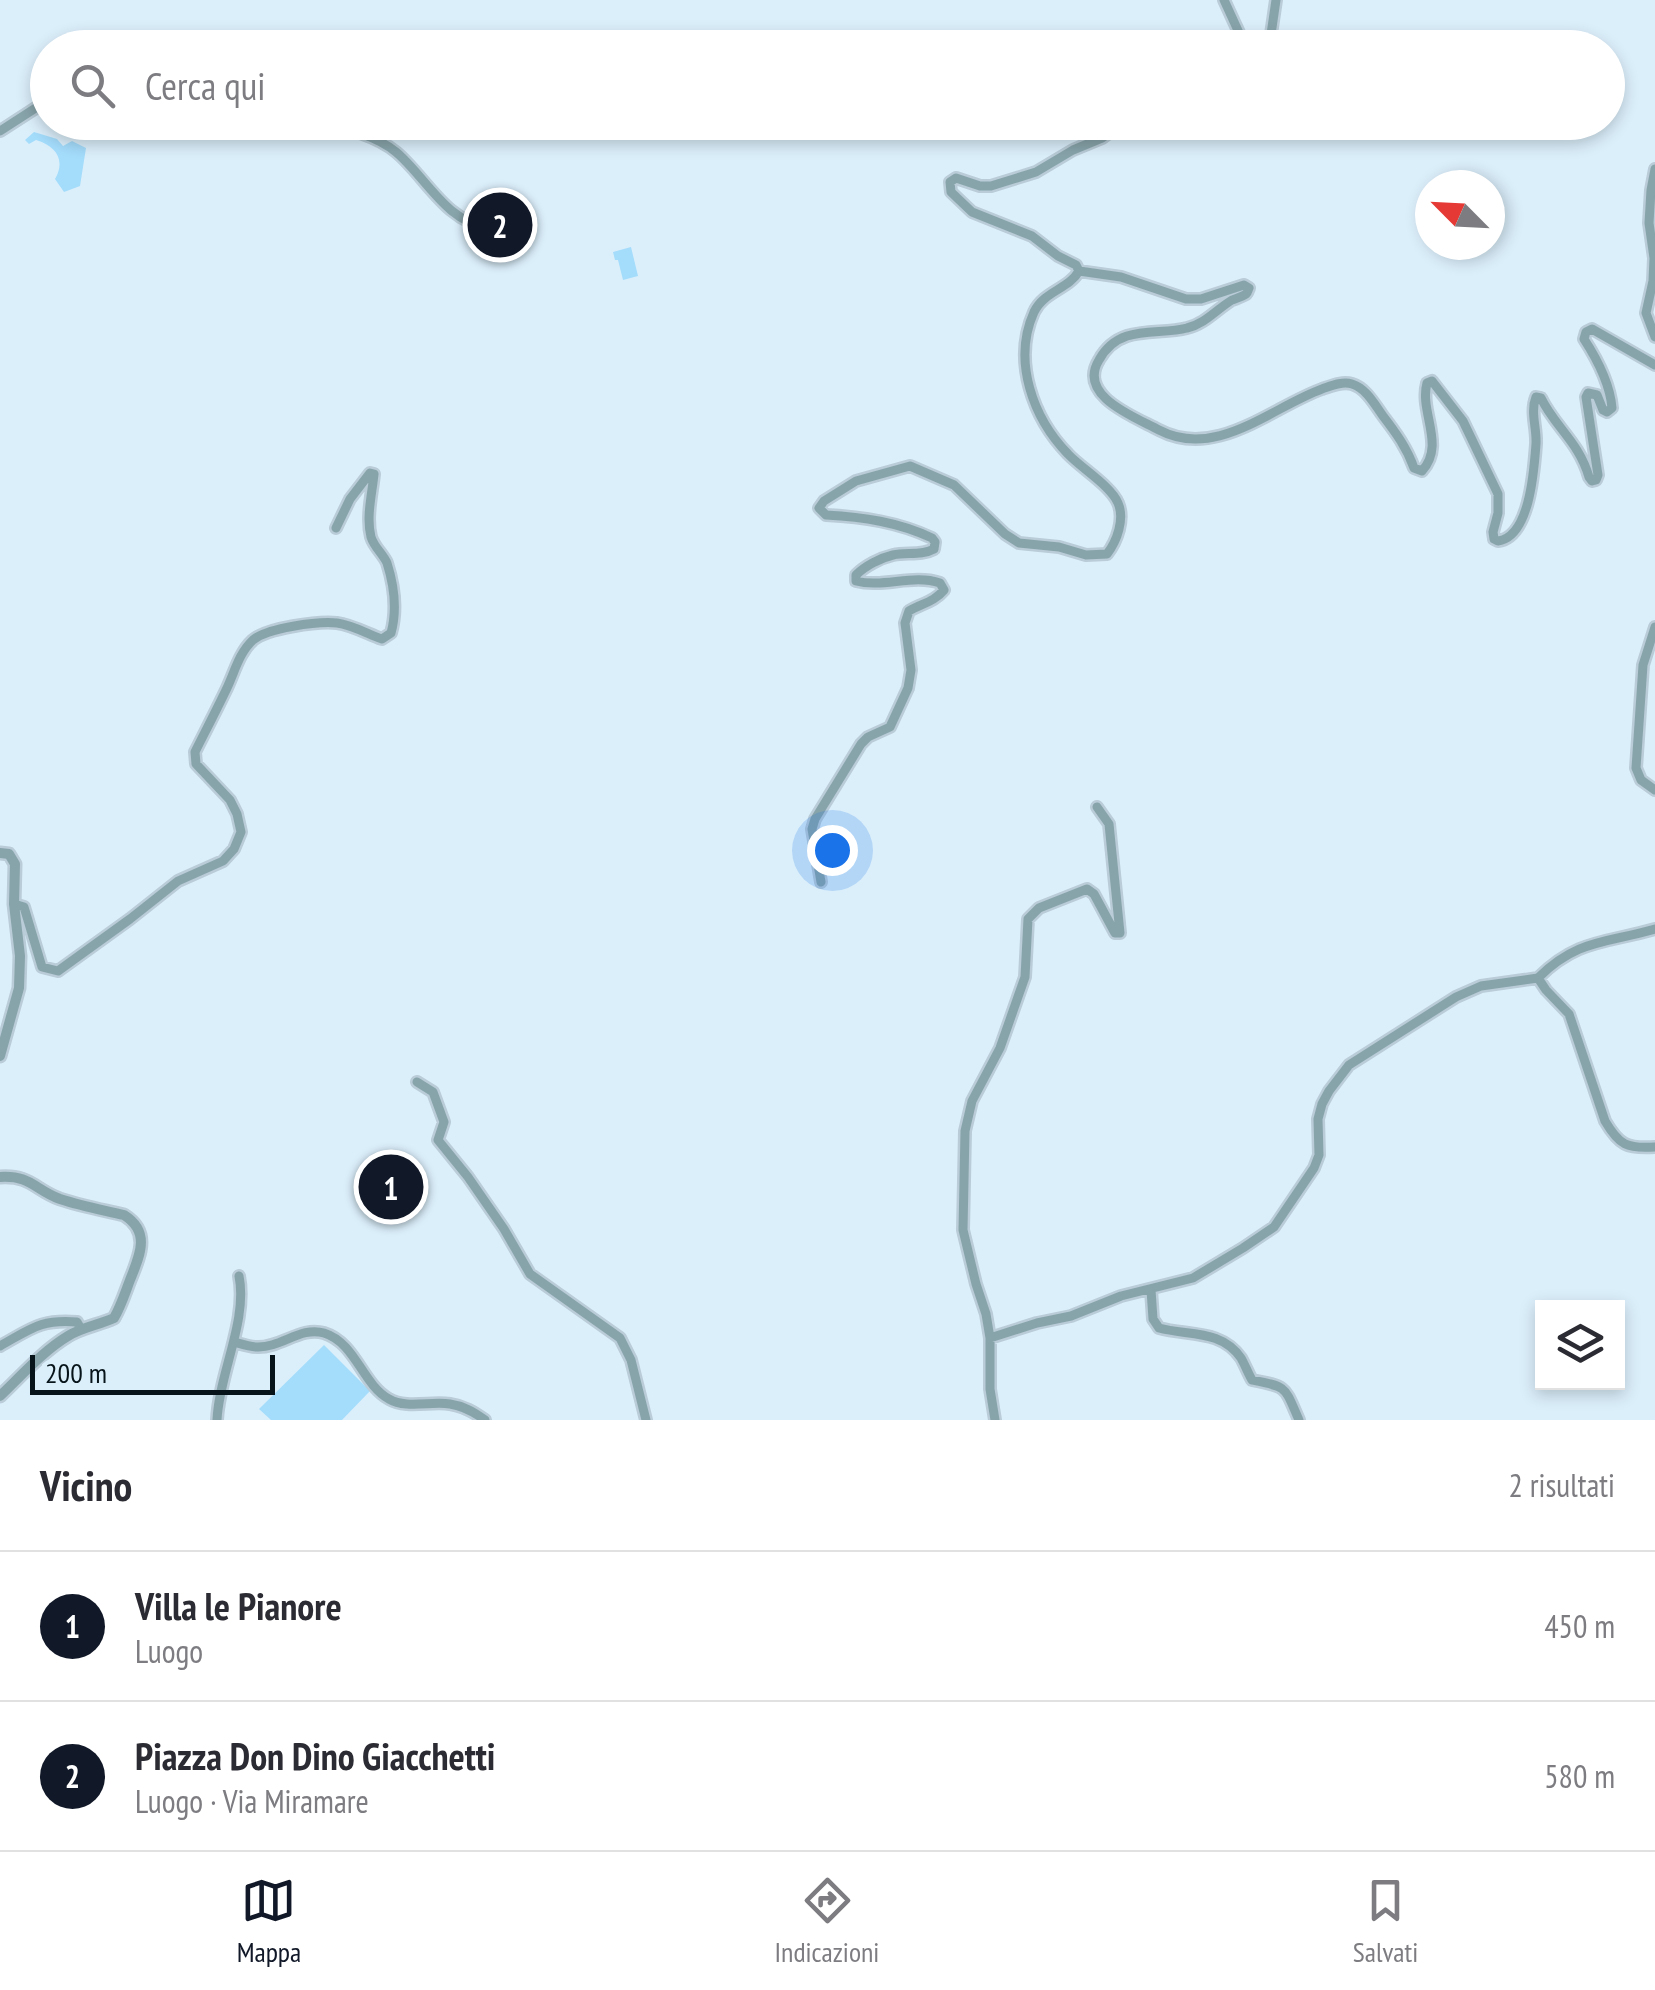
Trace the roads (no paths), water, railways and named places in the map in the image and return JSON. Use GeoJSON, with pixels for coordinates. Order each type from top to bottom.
{"type":"FeatureCollection","features":[{"type":"Feature","properties":{"kind":"street"},"geometry":{"type":"LineString","coordinates":[[1224,0],[1238,30]]}},
{"type":"Feature","properties":{"kind":"street"},"geometry":{"type":"LineString","coordinates":[[1272,30],[1276,0]]}},
{"type":"Feature","properties":{"kind":"street"},"geometry":{"type":"LineString","coordinates":[[0,131],[30,112]]}},
{"type":"Feature","properties":{"kind":"street"},"geometry":{"type":"LineString","coordinates":[[374,140],[398,153],[446,205],[476,225],[488,226]]}},
{"type":"Feature","properties":{"kind":"street"},"geometry":{"type":"LineString","coordinates":[[1079,271],[1076,264],[1032,236],[972,212],[950,192],[950,182],[956,178],[990,186],[1036,172],[1097,140]]}},
{"type":"Feature","properties":{"kind":"street"},"geometry":{"type":"LineString","coordinates":[[1655,169],[1649,222],[1653,281],[1646,312],[1655,337]]}},
{"type":"Feature","properties":{"kind":"street"},"geometry":{"type":"LineString","coordinates":[[1079,271],[1121,277],[1186,299],[1201,299],[1244,285],[1249,288],[1246,294],[1190,328],[1120,339],[1106,348],[1096,364],[1095,386],[1114,406],[1166,434],[1190,438],[1217,436],[1244,428],[1310,393],[1336,384],[1352,384],[1364,391],[1401,440],[1414,468],[1422,471],[1431,456],[1433,431],[1424,392],[1426,383],[1432,382],[1463,421],[1498,494],[1492,532],[1498,541],[1512,537],[1529,502],[1536,445],[1532,408],[1536,397],[1570,436],[1589,477],[1596,480],[1592,418],[1586,397],[1588,393],[1597,395],[1603,410],[1608,412],[1612,399],[1584,339],[1586,332],[1592,329],[1655,366]]}},
{"type":"Feature","properties":{"kind":"street"},"geometry":{"type":"LineString","coordinates":[[821,882],[812,829],[815,819],[861,744],[890,727],[899,712],[911,670],[905,623],[909,611],[936,599],[944,590],[940,583],[927,578],[900,582],[856,580],[862,569],[891,556],[927,552],[935,542],[896,523],[826,515],[820,508],[824,501],[856,482],[910,466],[954,485],[1020,544],[1060,547],[1086,555],[1107,554],[1118,531],[1119,504],[1053,435],[1037,409],[1025,369],[1034,314],[1043,298],[1075,278],[1079,271]]}},
{"type":"Feature","properties":{"kind":"street"},"geometry":{"type":"LineString","coordinates":[[14,904],[24,907],[42,967],[58,971],[178,881],[223,861],[234,849],[241,832],[238,814],[196,764],[195,752],[238,660],[256,637],[274,630],[337,624],[382,639],[391,633],[395,618],[393,592],[386,560],[372,540],[370,526],[374,474],[370,472],[350,499],[336,528]]}},
{"type":"Feature","properties":{"kind":"street"},"geometry":{"type":"LineString","coordinates":[[1655,627],[1643,664],[1636,768],[1641,780],[1655,790]]}},
{"type":"Feature","properties":{"kind":"street"},"geometry":{"type":"LineString","coordinates":[[995,1420],[986,1314],[962,1230],[963,1156],[969,1109],[1000,1048],[1021,988],[1026,924],[1032,914],[1088,889],[1114,934],[1120,933],[1108,824],[1097,807]]}},
{"type":"Feature","properties":{"kind":"street"},"geometry":{"type":"LineString","coordinates":[[0,853],[10,854],[14,864],[20,956],[14,1014],[0,1056]]}},
{"type":"Feature","properties":{"kind":"street"},"geometry":{"type":"LineString","coordinates":[[990,1338],[1193,1278],[1274,1227],[1314,1168],[1319,1155],[1318,1118],[1325,1097],[1356,1060],[1456,997],[1481,986],[1538,978],[1578,948],[1655,929]]}},
{"type":"Feature","properties":{"kind":"street"},"geometry":{"type":"LineString","coordinates":[[1538,978],[1569,1014],[1605,1121],[1613,1134],[1634,1148],[1655,1147]]}},
{"type":"Feature","properties":{"kind":"street"},"geometry":{"type":"LineString","coordinates":[[416,1082],[433,1092],[444,1122],[438,1140],[476,1188],[530,1274],[620,1338],[631,1360],[646,1420]]}},
{"type":"Feature","properties":{"kind":"street"},"geometry":{"type":"LineString","coordinates":[[0,1178],[15,1176],[53,1197],[124,1215],[134,1221],[142,1236],[141,1252],[117,1314],[64,1339],[0,1396]]}},
{"type":"Feature","properties":{"kind":"street"},"geometry":{"type":"LineString","coordinates":[[217,1420],[218,1393],[234,1342],[241,1288],[238,1276]]}},
{"type":"Feature","properties":{"kind":"street"},"geometry":{"type":"LineString","coordinates":[[1151,1290],[1153,1320],[1159,1328],[1225,1342],[1241,1358],[1252,1380],[1271,1382],[1286,1391],[1299,1420]]}},
{"type":"Feature","properties":{"kind":"street"},"geometry":{"type":"LineString","coordinates":[[0,1346],[52,1321],[77,1322],[81,1330]]}},
{"type":"Feature","properties":{"kind":"street"},"geometry":{"type":"LineString","coordinates":[[234,1342],[256,1348],[278,1344],[303,1332],[323,1333],[338,1341],[362,1366],[374,1387],[391,1401],[448,1404],[471,1410],[484,1420]]}},
{"type":"Feature","properties":{"kind":"place","name":"Piazza Don Dino Giacchetti"},"geometry":{"type":"Point","coordinates":[500,225]}},
{"type":"Feature","properties":{"kind":"place","name":"Villa le Pianore"},"geometry":{"type":"Point","coordinates":[391,1187]}}]}
